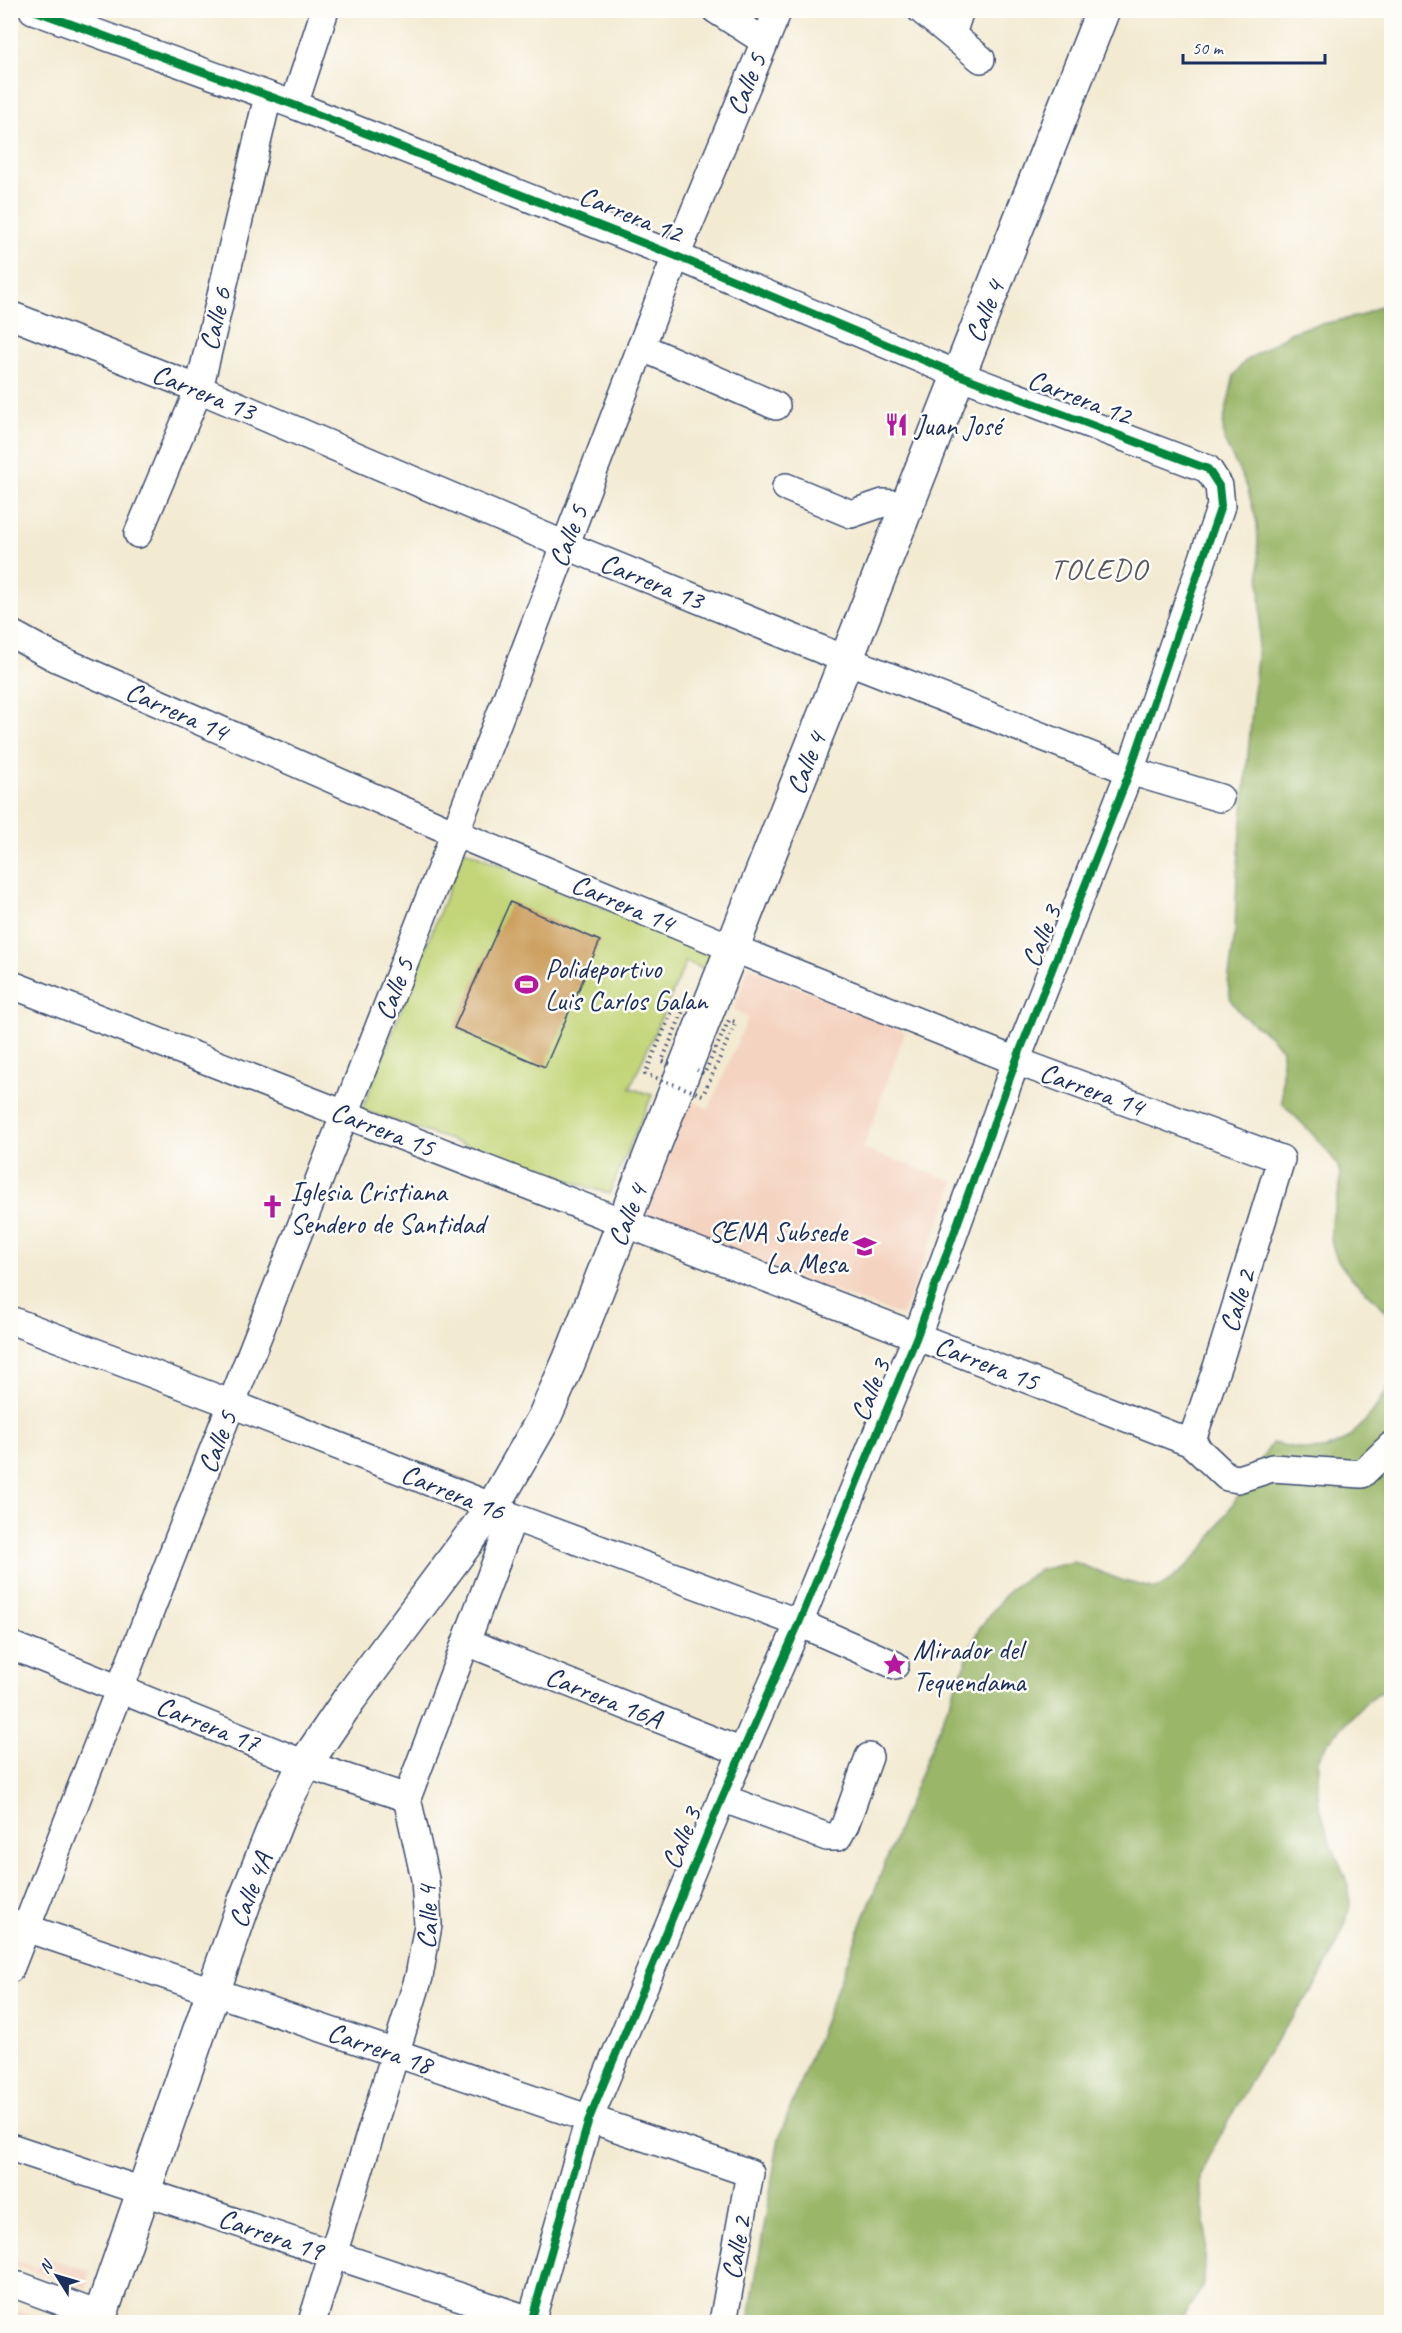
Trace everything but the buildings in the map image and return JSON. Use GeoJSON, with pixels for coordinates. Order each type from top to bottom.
{"type":"FeatureCollection","features":[{"type":"Feature","properties":{"kind":"main road","name":"Calle 4"},"geometry":{"type":"LineString","coordinates":[[503,1512],[625,1223],[1103,10]]}},
{"type":"Feature","properties":{"kind":"main road","name":"Calle 4A"},"geometry":{"type":"LineString","coordinates":[[100,2319],[244,1903],[281,1810],[305,1764],[350,1698],[503,1512]]}},
{"type":"Feature","properties":{"kind":"street","name":"Carrera 12"},"geometry":{"type":"LineString","coordinates":[[33,10],[294,105],[676,256],[959,375],[1208,469]]}},
{"type":"Feature","properties":{"kind":"street"},"geometry":{"type":"LineString","coordinates":[[294,105],[325,10]]}},
{"type":"Feature","properties":{"kind":"street"},"geometry":{"type":"LineString","coordinates":[[716,10],[764,41]]}},
{"type":"Feature","properties":{"kind":"street","name":"Calle 5"},"geometry":{"type":"LineString","coordinates":[[10,1969],[18,1925],[120,1688],[455,833],[676,256],[778,10]]}},
{"type":"Feature","properties":{"kind":"street"},"geometry":{"type":"LineString","coordinates":[[921,10],[956,22],[981,60]]}},
{"type":"Feature","properties":{"kind":"street","name":"Calle 6"},"geometry":{"type":"LineString","coordinates":[[138,534],[199,389],[268,96]]}},
{"type":"Feature","properties":{"kind":"street","name":"Carrera 13"},"geometry":{"type":"LineString","coordinates":[[10,315],[199,389],[565,545],[847,660],[1130,771],[1220,798]]}},
{"type":"Feature","properties":{"kind":"street"},"geometry":{"type":"LineString","coordinates":[[641,347],[776,406]]}},
{"type":"Feature","properties":{"kind":"street","name":"Calle 3"},"geometry":{"type":"LineString","coordinates":[[533,2322],[589,2119],[722,1798],[799,1623],[917,1336],[1016,1061],[1130,771],[1221,506],[1219,486],[1208,469]]}},
{"type":"Feature","properties":{"kind":"street"},"geometry":{"type":"LineString","coordinates":[[786,487],[851,514],[866,511],[884,503],[908,505]]}},
{"type":"Feature","properties":{"kind":"street","name":"Carrera 14"},"geometry":{"type":"LineString","coordinates":[[10,633],[54,657],[455,833],[733,948],[1016,1061],[1281,1159]]}},
{"type":"Feature","properties":{"kind":"street","name":"Carrera 15"},"geometry":{"type":"LineString","coordinates":[[10,984],[1191,1443]]}},
{"type":"Feature","properties":{"kind":"street","name":"Calle 2"},"geometry":{"type":"LineString","coordinates":[[1191,1443],[1220,1358],[1281,1159]]}},
{"type":"Feature","properties":{"kind":"street","name":"Carrera 16"},"geometry":{"type":"LineString","coordinates":[[10,1320],[232,1404],[503,1512],[799,1623],[895,1665]]}},
{"type":"Feature","properties":{"kind":"street"},"geometry":{"type":"LineString","coordinates":[[1191,1443],[1227,1477],[1238,1479],[1272,1468],[1362,1474],[1392,1445]]}},
{"type":"Feature","properties":{"kind":"street","name":"Calle 4"},"geometry":{"type":"LineString","coordinates":[[312,2322],[419,1977],[428,1925],[425,1879],[407,1798],[466,1642],[503,1512]]}},
{"type":"Feature","properties":{"kind":"street","name":"Carrera 16A"},"geometry":{"type":"LineString","coordinates":[[466,1642],[742,1752]]}},
{"type":"Feature","properties":{"kind":"street","name":"Carrera 17"},"geometry":{"type":"LineString","coordinates":[[10,1645],[305,1764],[407,1798]]}},
{"type":"Feature","properties":{"kind":"street"},"geometry":{"type":"LineString","coordinates":[[722,1798],[826,1837],[838,1837],[845,1825],[869,1757]]}},
{"type":"Feature","properties":{"kind":"street","name":"Carrera 18"},"geometry":{"type":"LineString","coordinates":[[18,1925],[750,2173]]}},
{"type":"Feature","properties":{"kind":"street","name":"Carrera 19"},"geometry":{"type":"LineString","coordinates":[[10,2147],[533,2322]]}},
{"type":"Feature","properties":{"kind":"street","name":"Calle 2"},"geometry":{"type":"LineString","coordinates":[[723,2322],[750,2173]]}},
{"type":"Feature","properties":{"kind":"street"},"geometry":{"type":"LineString","coordinates":[[20,2286],[100,2319]]}},
{"type":"Feature","properties":{"kind":"path"},"geometry":{"type":"LineString","coordinates":[[670,1064],[662,1061],[685,1006],[676,1002],[645,1074],[703,1095],[736,1022],[729,1020],[704,1074],[697,1070]]}},
{"type":"Feature","properties":{"kind":"shaded area"},"geometry":{"type":"Polygon","coordinates":[[[748,966],[905,1032],[863,1149],[955,1182],[902,1316],[643,1221],[689,1100],[709,1109],[748,1018],[734,1009],[748,966]]]}},
{"type":"Feature","properties":{"kind":"shaded area"},"geometry":{"type":"Polygon","coordinates":[[[45,2257],[91,2271],[86,2289],[11,2265],[11,2260],[37,2268],[45,2257]]]}},
{"type":"Feature","properties":{"kind":"shaded area"},"geometry":{"type":"Polygon","coordinates":[[[11,2308],[46,2322],[11,2322],[11,2308]]]}},
{"type":"Feature","properties":{"kind":"green space"},"geometry":{"type":"Polygon","coordinates":[[[1391,301],[1391,1317],[1354,1281],[1336,1256],[1331,1232],[1339,1190],[1339,1170],[1331,1155],[1282,1103],[1282,1050],[1270,1036],[1242,1015],[1231,1001],[1228,984],[1235,930],[1237,875],[1261,612],[1257,523],[1247,487],[1224,440],[1223,424],[1234,375],[1244,362],[1290,333],[1307,327],[1360,316],[1391,301]]]}},
{"type":"Feature","properties":{"kind":"green space"},"geometry":{"type":"Polygon","coordinates":[[[464,850],[712,953],[705,969],[686,962],[630,1088],[652,1095],[609,1194],[362,1110],[464,850]]]}},
{"type":"Feature","properties":{"kind":"green space"},"geometry":{"type":"Polygon","coordinates":[[[1391,1381],[1391,1691],[1379,1693],[1365,1703],[1328,1742],[1318,1760],[1318,1800],[1328,1837],[1349,1886],[1350,1905],[1336,1947],[1317,1983],[1259,2065],[1208,2158],[1201,2176],[1206,2229],[1204,2285],[1179,2322],[748,2322],[779,2138],[901,1822],[979,1629],[1010,1589],[1039,1570],[1056,1566],[1074,1562],[1124,1581],[1156,1589],[1184,1569],[1207,1544],[1272,1443],[1310,1450],[1334,1446],[1345,1440],[1364,1423],[1380,1402],[1391,1381]]]}},
{"type":"Feature","properties":{"kind":"cycle path"},"geometry":{"type":"LineString","coordinates":[[33,10],[294,105],[676,256],[959,375],[1208,469],[1219,486],[1221,506],[1130,771],[1016,1061],[917,1336],[799,1623],[722,1798],[589,2119],[531,2322]]}},
{"type":"Feature","properties":{"kind":"place","name":"Juan José"},"geometry":{"type":"Point","coordinates":[897,425]}},
{"type":"Feature","properties":{"kind":"place","name":"Polideportivo Luis Carlos Galan"},"geometry":{"type":"Point","coordinates":[527,984]}},
{"type":"Feature","properties":{"kind":"place","name":"Iglesia Cristiana Sendero de Santidad"},"geometry":{"type":"Point","coordinates":[272,1207]}},
{"type":"Feature","properties":{"kind":"place","name":"SENA Subsede La Mesa"},"geometry":{"type":"Point","coordinates":[865,1247]}},
{"type":"Feature","properties":{"kind":"place","name":"Mirador del Tequendama"},"geometry":{"type":"Point","coordinates":[895,1665]}},
{"type":"Feature","properties":{"kind":"district","name":"TOLEDO"},"geometry":{"type":"Point","coordinates":[1099,569]}}]}
